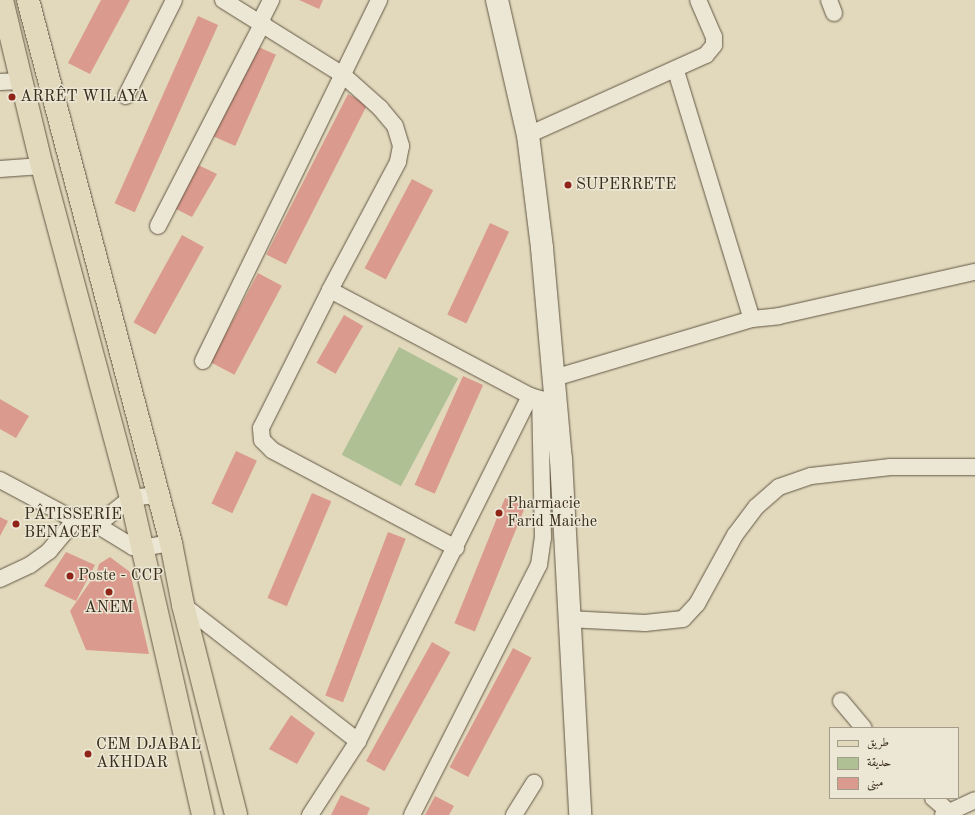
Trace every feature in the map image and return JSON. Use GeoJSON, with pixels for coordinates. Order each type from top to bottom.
{"type":"FeatureCollection","features":[{"type":"Feature","properties":{"kind":"main road"},"geometry":{"type":"LineString","coordinates":[[2,0],[10,81],[42,166],[131,498],[203,815]]}},
{"type":"Feature","properties":{"kind":"main road"},"geometry":{"type":"LineString","coordinates":[[28,0],[157,495],[171,543],[183,605],[236,815]]}},
{"type":"Feature","properties":{"kind":"main road"},"geometry":{"type":"LineString","coordinates":[[497,0],[528,135],[542,248],[554,378],[542,400],[568,619],[580,815]]}},
{"type":"Feature","properties":{"kind":"street"},"geometry":{"type":"LineString","coordinates":[[126,96],[174,0]]}},
{"type":"Feature","properties":{"kind":"street"},"geometry":{"type":"LineString","coordinates":[[223,0],[261,22],[342,75],[380,108],[395,126],[400,146],[398,162],[330,290],[261,428],[262,440],[272,450],[456,548]]}},
{"type":"Feature","properties":{"kind":"street"},"geometry":{"type":"LineString","coordinates":[[158,226],[271,0]]}},
{"type":"Feature","properties":{"kind":"street"},"geometry":{"type":"LineString","coordinates":[[203,360],[379,0]]}},
{"type":"Feature","properties":{"kind":"street"},"geometry":{"type":"LineString","coordinates":[[528,135],[700,60],[714,45],[714,37],[698,0]]}},
{"type":"Feature","properties":{"kind":"street"},"geometry":{"type":"LineString","coordinates":[[676,70],[752,319]]}},
{"type":"Feature","properties":{"kind":"street"},"geometry":{"type":"LineString","coordinates":[[0,169],[42,166]]}},
{"type":"Feature","properties":{"kind":"street"},"geometry":{"type":"LineString","coordinates":[[554,378],[752,319],[779,316],[975,272]]}},
{"type":"Feature","properties":{"kind":"street"},"geometry":{"type":"LineString","coordinates":[[330,290],[542,400]]}},
{"type":"Feature","properties":{"kind":"street"},"geometry":{"type":"LineString","coordinates":[[310,815],[358,741],[456,548],[542,400]]}},
{"type":"Feature","properties":{"kind":"street"},"geometry":{"type":"LineString","coordinates":[[412,815],[539,565],[543,538],[542,400]]}},
{"type":"Feature","properties":{"kind":"street"},"geometry":{"type":"LineString","coordinates":[[568,619],[645,622],[683,619],[697,604],[735,535],[756,507],[779,487],[811,476],[882,468],[975,467]]}},
{"type":"Feature","properties":{"kind":"street"},"geometry":{"type":"LineString","coordinates":[[0,480],[75,520],[97,525],[122,542],[142,548],[171,543]]}},
{"type":"Feature","properties":{"kind":"street"},"geometry":{"type":"LineString","coordinates":[[97,525],[131,498],[157,495]]}},
{"type":"Feature","properties":{"kind":"street"},"geometry":{"type":"LineString","coordinates":[[0,578],[30,565],[49,551],[75,520]]}},
{"type":"Feature","properties":{"kind":"street"},"geometry":{"type":"LineString","coordinates":[[183,605],[358,741]]}},
{"type":"Feature","properties":{"kind":"street"},"geometry":{"type":"LineString","coordinates":[[841,700],[863,727]]}},
{"type":"Feature","properties":{"kind":"street"},"geometry":{"type":"LineString","coordinates":[[514,815],[534,783]]}},
{"type":"Feature","properties":{"kind":"street"},"geometry":{"type":"LineString","coordinates":[[934,799],[946,813],[975,800]]}},
{"type":"Feature","properties":{"kind":"green space"},"geometry":{"type":"Polygon","coordinates":[[[399,347],[458,378],[401,486],[342,455],[399,347]]]}},
{"type":"Feature","properties":{"kind":"building"},"geometry":{"type":"Polygon","coordinates":[[[101,0],[130,0],[90,74],[68,63],[101,0]]]}},
{"type":"Feature","properties":{"kind":"building"},"geometry":{"type":"Polygon","coordinates":[[[299,0],[323,0],[319,9],[299,0]]]}},
{"type":"Feature","properties":{"kind":"building"},"geometry":{"type":"Polygon","coordinates":[[[198,16],[218,25],[135,212],[115,203],[198,16]]]}},
{"type":"Feature","properties":{"kind":"building"},"geometry":{"type":"Polygon","coordinates":[[[254,45],[276,55],[235,146],[213,136],[254,45]]]}},
{"type":"Feature","properties":{"kind":"building"},"geometry":{"type":"Polygon","coordinates":[[[348,94],[368,104],[286,264],[266,254],[348,94]]]}},
{"type":"Feature","properties":{"kind":"building"},"geometry":{"type":"Polygon","coordinates":[[[194,163],[217,174],[192,217],[174,208],[194,163]]]}},
{"type":"Feature","properties":{"kind":"building"},"geometry":{"type":"Polygon","coordinates":[[[412,179],[433,190],[386,279],[365,268],[412,179]]]}},
{"type":"Feature","properties":{"kind":"building"},"geometry":{"type":"Polygon","coordinates":[[[490,223],[509,232],[466,323],[447,315],[490,223]]]}},
{"type":"Feature","properties":{"kind":"building"},"geometry":{"type":"Polygon","coordinates":[[[182,235],[204,247],[155,335],[134,322],[182,235]]]}},
{"type":"Feature","properties":{"kind":"building"},"geometry":{"type":"Polygon","coordinates":[[[258,273],[282,286],[234,375],[211,362],[258,273]]]}},
{"type":"Feature","properties":{"kind":"building"},"geometry":{"type":"Polygon","coordinates":[[[344,315],[363,326],[336,374],[316,363],[344,315]]]}},
{"type":"Feature","properties":{"kind":"building"},"geometry":{"type":"Polygon","coordinates":[[[463,376],[483,385],[435,494],[415,485],[463,376]]]}},
{"type":"Feature","properties":{"kind":"building"},"geometry":{"type":"Polygon","coordinates":[[[0,399],[29,416],[16,438],[0,429],[0,399]]]}},
{"type":"Feature","properties":{"kind":"building"},"geometry":{"type":"Polygon","coordinates":[[[236,451],[257,461],[232,513],[211,504],[236,451]]]}},
{"type":"Feature","properties":{"kind":"building"},"geometry":{"type":"Polygon","coordinates":[[[312,493],[331,501],[287,606],[267,598],[312,493]]]}},
{"type":"Feature","properties":{"kind":"building"},"geometry":{"type":"Polygon","coordinates":[[[505,498],[525,506],[475,631],[454,623],[505,498]]]}},
{"type":"Feature","properties":{"kind":"building"},"geometry":{"type":"Polygon","coordinates":[[[0,517],[8,521],[0,536],[0,517]]]}},
{"type":"Feature","properties":{"kind":"building"},"geometry":{"type":"Polygon","coordinates":[[[388,532],[406,539],[343,702],[325,695],[388,532]]]}},
{"type":"Feature","properties":{"kind":"building","name":"Poste - CCP"},"geometry":{"type":"Polygon","coordinates":[[[66,552],[95,565],[76,601],[44,586],[66,552]]]}},
{"type":"Feature","properties":{"kind":"building","name":"ANEM"},"geometry":{"type":"Polygon","coordinates":[[[110,557],[130,572],[149,654],[86,650],[70,611],[97,572],[99,564],[110,557]]]}},
{"type":"Feature","properties":{"kind":"building"},"geometry":{"type":"Polygon","coordinates":[[[432,642],[450,652],[384,771],[366,761],[432,642]]]}},
{"type":"Feature","properties":{"kind":"building"},"geometry":{"type":"Polygon","coordinates":[[[513,648],[532,658],[468,777],[450,767],[513,648]]]}},
{"type":"Feature","properties":{"kind":"building"},"geometry":{"type":"Polygon","coordinates":[[[291,715],[315,733],[297,764],[269,749],[291,715]]]}},
{"type":"Feature","properties":{"kind":"building"},"geometry":{"type":"Polygon","coordinates":[[[341,795],[370,808],[367,815],[331,815],[341,795]]]}},
{"type":"Feature","properties":{"kind":"building"},"geometry":{"type":"Polygon","coordinates":[[[435,796],[454,806],[449,815],[425,815],[435,796]]]}},
{"type":"Feature","properties":{"kind":"place","name":"ARRÊT WILAYA"},"geometry":{"type":"Point","coordinates":[12,97]}},
{"type":"Feature","properties":{"kind":"place","name":"SUPERRETE"},"geometry":{"type":"Point","coordinates":[568,185]}},
{"type":"Feature","properties":{"kind":"place","name":"Pharmacie Farid Maiche"},"geometry":{"type":"Point","coordinates":[499,513]}},
{"type":"Feature","properties":{"kind":"place","name":"PÂTISSERIE BENACEF"},"geometry":{"type":"Point","coordinates":[16,524]}},
{"type":"Feature","properties":{"kind":"place","name":"Poste - CCP"},"geometry":{"type":"Point","coordinates":[70,576]}},
{"type":"Feature","properties":{"kind":"place","name":"ANEM"},"geometry":{"type":"Point","coordinates":[109,592]}},
{"type":"Feature","properties":{"kind":"place","name":"CEM DJABAL AKHDAR"},"geometry":{"type":"Point","coordinates":[88,754]}}]}
